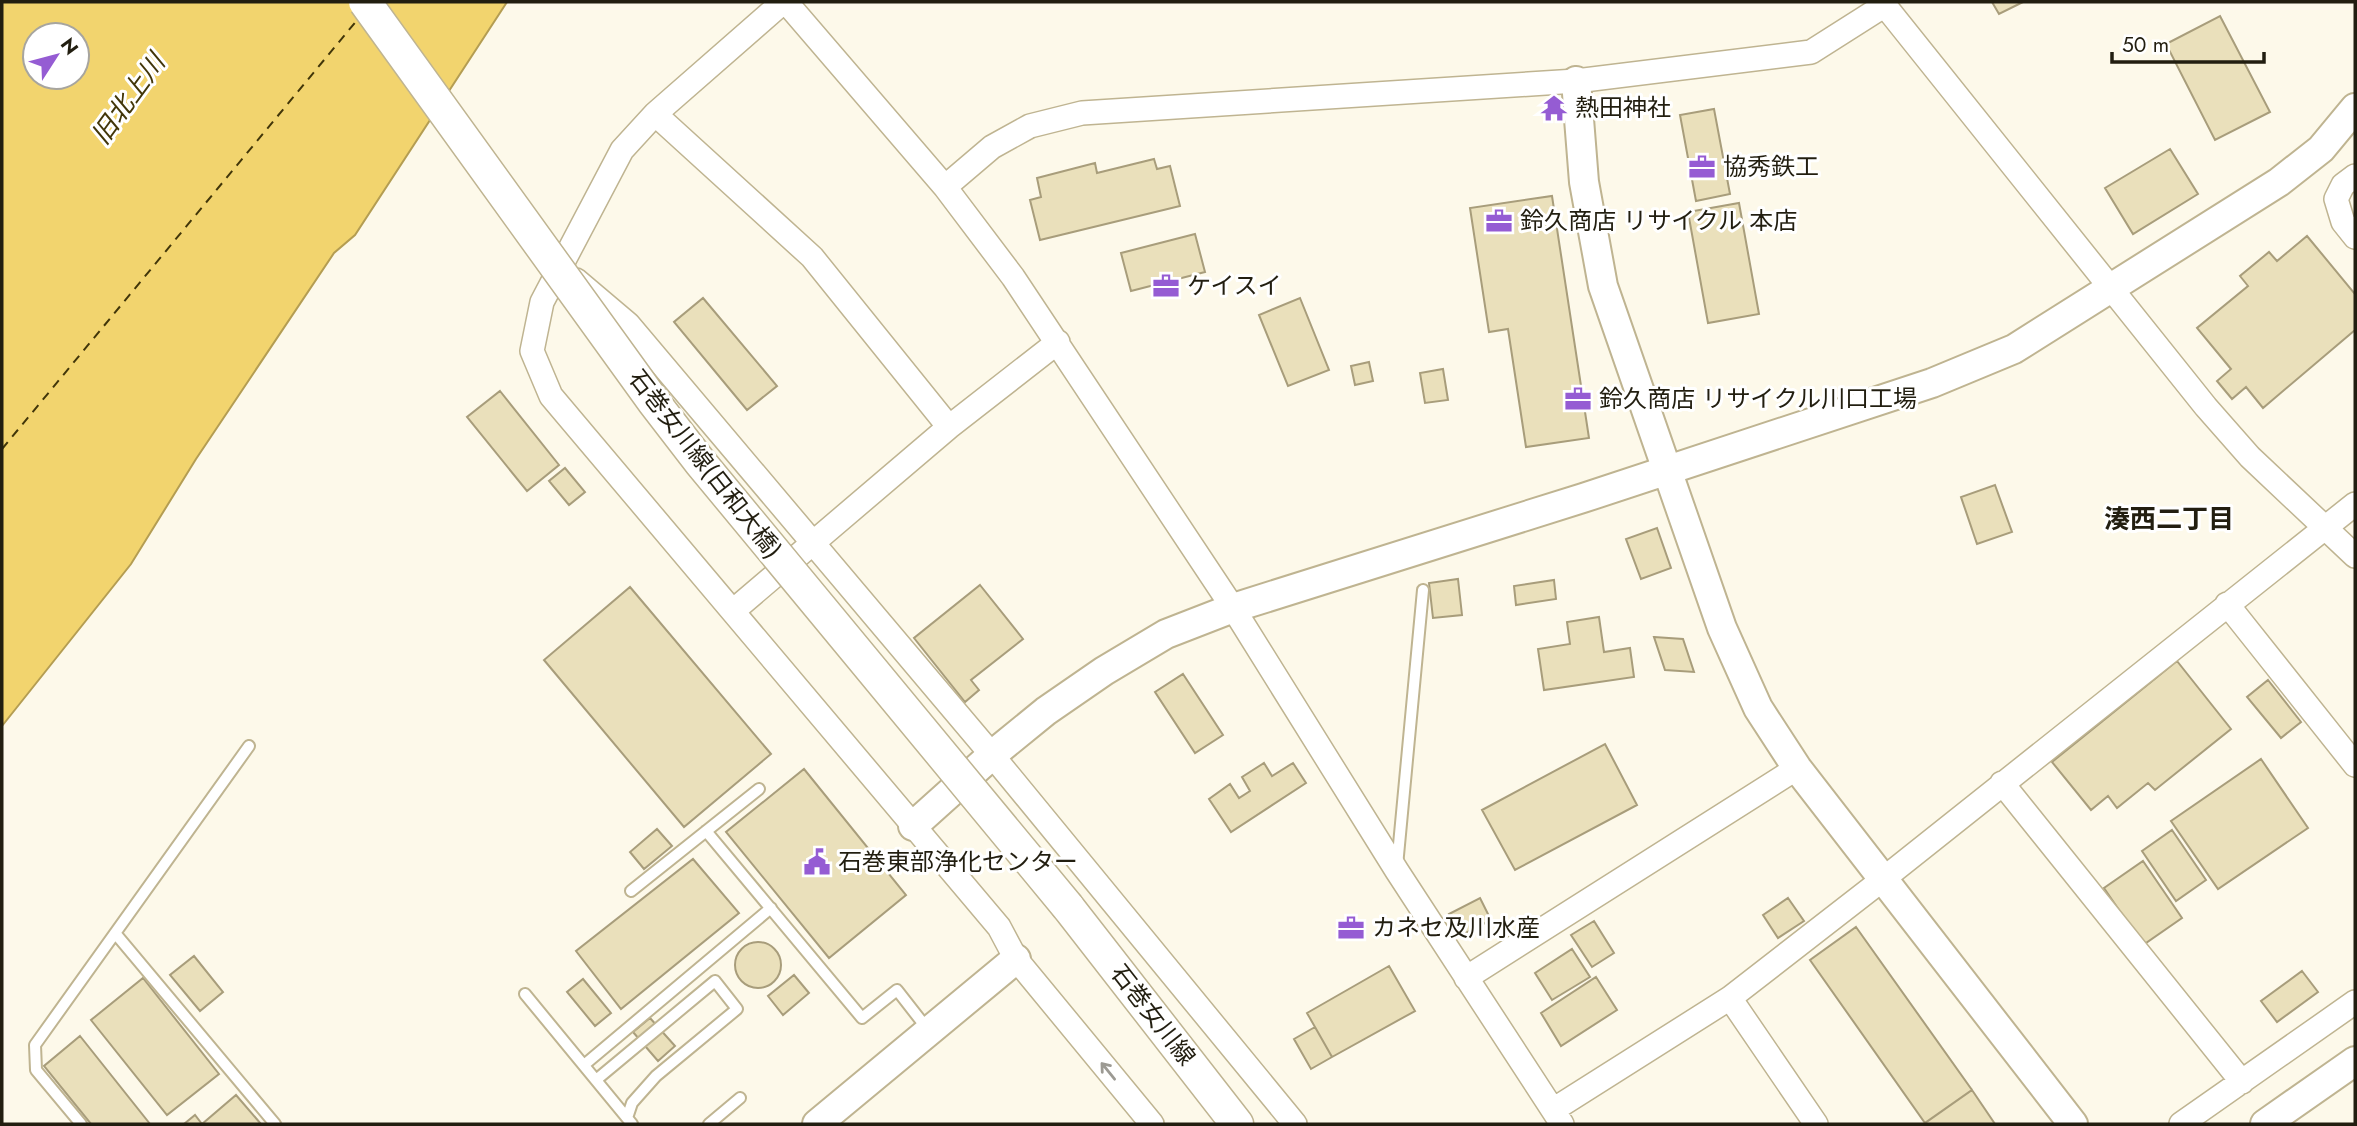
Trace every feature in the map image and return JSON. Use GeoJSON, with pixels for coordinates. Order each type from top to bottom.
{"type":"FeatureCollection","features":[{"type":"Feature","properties":{"kind":"main road","name":"石巻女川線(日和大橋)"},"geometry":{"type":"LineString","coordinates":[[365,2],[700,463],[1068,907]]}},
{"type":"Feature","properties":{"kind":"main road","name":"石巻女川線"},"geometry":{"type":"LineString","coordinates":[[1068,907],[1237,1124]]}},
{"type":"Feature","properties":{"kind":"street"},"geometry":{"type":"LineString","coordinates":[[1152,1124],[1016,959],[999,927],[551,396],[531,351],[542,302],[622,150],[655,114],[785,2],[945,187],[1013,277],[1233,608],[1397,871],[1557,1117],[1730,998],[2355,503]]}},
{"type":"Feature","properties":{"kind":"street"},"geometry":{"type":"LineString","coordinates":[[945,187],[992,147],[1030,126],[1082,113],[1576,81],[1811,52],[1884,3],[2206,407],[2250,457],[2355,556]]}},
{"type":"Feature","properties":{"kind":"street"},"geometry":{"type":"LineString","coordinates":[[1576,81],[1584,182],[1604,286],[1722,628],[1758,708],[1797,768],[2073,1124]]}},
{"type":"Feature","properties":{"kind":"street"},"geometry":{"type":"LineString","coordinates":[[913,826],[1046,711],[1104,671],[1166,634],[1233,608],[1932,383],[2014,349],[2279,182],[2321,149],[2355,108]]}},
{"type":"Feature","properties":{"kind":"street"},"geometry":{"type":"LineString","coordinates":[[655,114],[812,257],[949,427]]}},
{"type":"Feature","properties":{"kind":"street"},"geometry":{"type":"LineString","coordinates":[[2355,176],[2343,185],[2336,199],[2343,222],[2355,237]]}},
{"type":"Feature","properties":{"kind":"street"},"geometry":{"type":"LineString","coordinates":[[561,266],[628,324],[992,755],[1295,1124]]}},
{"type":"Feature","properties":{"kind":"street"},"geometry":{"type":"LineString","coordinates":[[733,611],[949,427],[1058,342]]}},
{"type":"Feature","properties":{"kind":"street"},"geometry":{"type":"LineString","coordinates":[[2227,604],[2355,765]]}},
{"type":"Feature","properties":{"kind":"street"},"geometry":{"type":"LineString","coordinates":[[1466,978],[1797,768]]}},
{"type":"Feature","properties":{"kind":"street"},"geometry":{"type":"LineString","coordinates":[[2002,783],[2242,1082]]}},
{"type":"Feature","properties":{"kind":"street"},"geometry":{"type":"LineString","coordinates":[[817,1124],[1016,959]]}},
{"type":"Feature","properties":{"kind":"street"},"geometry":{"type":"LineString","coordinates":[[1730,998],[1816,1124]]}},
{"type":"Feature","properties":{"kind":"street"},"geometry":{"type":"LineString","coordinates":[[2182,1124],[2355,1002]]}},
{"type":"Feature","properties":{"kind":"street"},"geometry":{"type":"LineString","coordinates":[[2265,1124],[2355,1061]]}},
{"type":"Feature","properties":{"kind":"lane"},"geometry":{"type":"LineString","coordinates":[[1397,871],[1423,590]]}},
{"type":"Feature","properties":{"kind":"lane"},"geometry":{"type":"LineString","coordinates":[[81,1124],[36,1070],[35,1045],[250,746]]}},
{"type":"Feature","properties":{"kind":"lane"},"geometry":{"type":"LineString","coordinates":[[631,891],[759,789]]}},
{"type":"Feature","properties":{"kind":"lane"},"geometry":{"type":"LineString","coordinates":[[706,831],[862,1018],[897,990],[929,1031]]}},
{"type":"Feature","properties":{"kind":"lane"},"geometry":{"type":"LineString","coordinates":[[583,1065],[771,908]]}},
{"type":"Feature","properties":{"kind":"lane"},"geometry":{"type":"LineString","coordinates":[[116,933],[275,1124]]}},
{"type":"Feature","properties":{"kind":"lane"},"geometry":{"type":"LineString","coordinates":[[596,1080],[715,981],[737,1009],[656,1076],[632,1103],[630,1121]]}},
{"type":"Feature","properties":{"kind":"lane"},"geometry":{"type":"LineString","coordinates":[[525,994],[630,1121]]}},
{"type":"Feature","properties":{"kind":"lane"},"geometry":{"type":"LineString","coordinates":[[709,1124],[740,1098]]}},
{"type":"Feature","properties":{"kind":"water","name":"旧北上川"},"geometry":{"type":"Polygon","coordinates":[[[2,2],[507,2],[355,235],[334,253],[196,459],[131,564],[2,726],[2,2]]]}},
{"type":"Feature","properties":{"kind":"building"},"geometry":{"type":"Polygon","coordinates":[[[1992,2],[2023,2],[1999,14],[1992,2]]]}},
{"type":"Feature","properties":{"kind":"building"},"geometry":{"type":"Polygon","coordinates":[[[2220,16],[2270,112],[2215,140],[2166,44],[2220,16]]]}},
{"type":"Feature","properties":{"kind":"building"},"geometry":{"type":"Polygon","coordinates":[[[1714,109],[1730,194],[1696,201],[1680,115],[1714,109]]]}},
{"type":"Feature","properties":{"kind":"building"},"geometry":{"type":"Polygon","coordinates":[[[2170,149],[2198,194],[2133,234],[2105,188],[2170,149]]]}},
{"type":"Feature","properties":{"kind":"building"},"geometry":{"type":"Polygon","coordinates":[[[1154,159],[1157,169],[1170,166],[1180,206],[1040,240],[1030,200],[1041,197],[1037,178],[1095,163],[1097,173],[1154,159]]]}},
{"type":"Feature","properties":{"kind":"building"},"geometry":{"type":"Polygon","coordinates":[[[1552,196],[1589,438],[1526,447],[1508,329],[1489,332],[1470,208],[1552,196]]]}},
{"type":"Feature","properties":{"kind":"building"},"geometry":{"type":"Polygon","coordinates":[[[1739,203],[1759,314],[1708,323],[1688,212],[1739,203]]]}},
{"type":"Feature","properties":{"kind":"building"},"geometry":{"type":"Polygon","coordinates":[[[1195,234],[1205,272],[1131,291],[1121,253],[1195,234]]]}},
{"type":"Feature","properties":{"kind":"building"},"geometry":{"type":"Polygon","coordinates":[[[2307,236],[2355,294],[2355,330],[2263,408],[2246,387],[2232,399],[2217,381],[2231,369],[2197,328],[2248,286],[2240,276],[2269,252],[2277,261],[2307,236]]]}},
{"type":"Feature","properties":{"kind":"building"},"geometry":{"type":"Polygon","coordinates":[[[703,298],[777,386],[747,410],[674,322],[703,298]]]}},
{"type":"Feature","properties":{"kind":"building"},"geometry":{"type":"Polygon","coordinates":[[[1300,298],[1329,370],[1288,386],[1259,315],[1300,298]]]}},
{"type":"Feature","properties":{"kind":"building"},"geometry":{"type":"Polygon","coordinates":[[[1369,362],[1373,381],[1355,385],[1351,366],[1369,362]]]}},
{"type":"Feature","properties":{"kind":"building"},"geometry":{"type":"Polygon","coordinates":[[[1443,369],[1448,400],[1425,403],[1420,373],[1443,369]]]}},
{"type":"Feature","properties":{"kind":"building"},"geometry":{"type":"Polygon","coordinates":[[[500,391],[559,465],[527,491],[467,417],[500,391]]]}},
{"type":"Feature","properties":{"kind":"building"},"geometry":{"type":"Polygon","coordinates":[[[565,468],[585,492],[569,505],[549,481],[565,468]]]}},
{"type":"Feature","properties":{"kind":"building"},"geometry":{"type":"Polygon","coordinates":[[[1995,485],[2012,532],[1977,544],[1961,497],[1995,485]]]}},
{"type":"Feature","properties":{"kind":"building"},"geometry":{"type":"Polygon","coordinates":[[[1657,528],[1671,568],[1641,579],[1626,539],[1657,528]]]}},
{"type":"Feature","properties":{"kind":"building"},"geometry":{"type":"Polygon","coordinates":[[[1458,579],[1462,615],[1433,618],[1429,583],[1458,579]]]}},
{"type":"Feature","properties":{"kind":"building"},"geometry":{"type":"Polygon","coordinates":[[[1554,580],[1556,599],[1516,605],[1514,586],[1554,580]]]}},
{"type":"Feature","properties":{"kind":"building"},"geometry":{"type":"Polygon","coordinates":[[[980,585],[1023,639],[971,680],[979,690],[965,702],[914,638],[980,585]]]}},
{"type":"Feature","properties":{"kind":"building"},"geometry":{"type":"Polygon","coordinates":[[[630,587],[771,754],[684,827],[544,660],[630,587]]]}},
{"type":"Feature","properties":{"kind":"building"},"geometry":{"type":"Polygon","coordinates":[[[1599,617],[1604,652],[1630,648],[1634,677],[1544,690],[1538,649],[1570,644],[1567,622],[1599,617]]]}},
{"type":"Feature","properties":{"kind":"building"},"geometry":{"type":"Polygon","coordinates":[[[1654,637],[1683,639],[1694,672],[1665,670],[1654,637]]]}},
{"type":"Feature","properties":{"kind":"building"},"geometry":{"type":"Polygon","coordinates":[[[2177,661],[2231,729],[2155,790],[2148,783],[2117,808],[2108,796],[2091,810],[2052,762],[2177,661]]]}},
{"type":"Feature","properties":{"kind":"building"},"geometry":{"type":"Polygon","coordinates":[[[1183,674],[1223,735],[1195,753],[1155,692],[1183,674]]]}},
{"type":"Feature","properties":{"kind":"building"},"geometry":{"type":"Polygon","coordinates":[[[2268,680],[2301,722],[2281,738],[2247,697],[2268,680]]]}},
{"type":"Feature","properties":{"kind":"building"},"geometry":{"type":"Polygon","coordinates":[[[1605,744],[1637,805],[1515,870],[1482,810],[1605,744]]]}},
{"type":"Feature","properties":{"kind":"building"},"geometry":{"type":"Polygon","coordinates":[[[2261,759],[2308,828],[2218,889],[2171,821],[2261,759]]]}},
{"type":"Feature","properties":{"kind":"building"},"geometry":{"type":"Polygon","coordinates":[[[1264,763],[1272,776],[1293,763],[1306,783],[1231,832],[1209,799],[1230,784],[1239,798],[1250,791],[1242,777],[1264,763]]]}},
{"type":"Feature","properties":{"kind":"building"},"geometry":{"type":"Polygon","coordinates":[[[804,769],[906,895],[829,958],[726,832],[804,769]]]}},
{"type":"Feature","properties":{"kind":"building"},"geometry":{"type":"Polygon","coordinates":[[[657,829],[672,846],[644,869],[630,852],[657,829]]]}},
{"type":"Feature","properties":{"kind":"building"},"geometry":{"type":"Polygon","coordinates":[[[2172,830],[2206,880],[2176,901],[2142,851],[2172,830]]]}},
{"type":"Feature","properties":{"kind":"building"},"geometry":{"type":"Polygon","coordinates":[[[693,859],[739,913],[621,1009],[576,951],[693,859]]]}},
{"type":"Feature","properties":{"kind":"building"},"geometry":{"type":"Polygon","coordinates":[[[2143,861],[2182,918],[2143,945],[2104,888],[2143,861]]]}},
{"type":"Feature","properties":{"kind":"building"},"geometry":{"type":"Polygon","coordinates":[[[1480,898],[1491,920],[1460,936],[1449,914],[1480,898]]]}},
{"type":"Feature","properties":{"kind":"building"},"geometry":{"type":"Polygon","coordinates":[[[1788,898],[1804,921],[1778,938],[1763,915],[1788,898]]]}},
{"type":"Feature","properties":{"kind":"building"},"geometry":{"type":"Polygon","coordinates":[[[1594,921],[1614,953],[1592,967],[1571,935],[1594,921]]]}},
{"type":"Feature","properties":{"kind":"building"},"geometry":{"type":"Polygon","coordinates":[[[1856,927],[1972,1090],[1925,1123],[1810,960],[1856,927]]]}},
{"type":"Feature","properties":{"kind":"building"},"geometry":{"type":"Polygon","coordinates":[[[758,942],[774,949],[781,965],[774,981],[758,988],[742,981],[735,965],[742,949],[758,942]]]}},
{"type":"Feature","properties":{"kind":"building"},"geometry":{"type":"Polygon","coordinates":[[[1572,949],[1590,977],[1552,1000],[1535,973],[1572,949]]]}},
{"type":"Feature","properties":{"kind":"building"},"geometry":{"type":"Polygon","coordinates":[[[194,956],[223,992],[200,1011],[170,975],[194,956]]]}},
{"type":"Feature","properties":{"kind":"building"},"geometry":{"type":"Polygon","coordinates":[[[1389,966],[1415,1011],[1332,1057],[1307,1013],[1389,966]]]}},
{"type":"Feature","properties":{"kind":"building"},"geometry":{"type":"Polygon","coordinates":[[[2302,971],[2318,992],[2277,1022],[2261,1001],[2302,971]]]}},
{"type":"Feature","properties":{"kind":"building"},"geometry":{"type":"Polygon","coordinates":[[[794,975],[809,993],[783,1015],[768,996],[794,975]]]}},
{"type":"Feature","properties":{"kind":"building"},"geometry":{"type":"Polygon","coordinates":[[[1596,977],[1617,1010],[1561,1046],[1541,1013],[1596,977]]]}},
{"type":"Feature","properties":{"kind":"building"},"geometry":{"type":"Polygon","coordinates":[[[143,978],[219,1074],[167,1115],[91,1020],[143,978]]]}},
{"type":"Feature","properties":{"kind":"building"},"geometry":{"type":"Polygon","coordinates":[[[583,979],[611,1013],[595,1026],[567,992],[583,979]]]}},
{"type":"Feature","properties":{"kind":"building"},"geometry":{"type":"Polygon","coordinates":[[[650,1018],[675,1046],[658,1061],[633,1032],[650,1018]]]}},
{"type":"Feature","properties":{"kind":"building"},"geometry":{"type":"Polygon","coordinates":[[[1315,1027],[1332,1057],[1311,1069],[1294,1039],[1315,1027]]]}},
{"type":"Feature","properties":{"kind":"building"},"geometry":{"type":"Polygon","coordinates":[[[80,1036],[150,1124],[91,1124],[44,1066],[80,1036]]]}},
{"type":"Feature","properties":{"kind":"building"},"geometry":{"type":"Polygon","coordinates":[[[1972,1090],[1995,1124],[1925,1123],[1972,1090]]]}},
{"type":"Feature","properties":{"kind":"building"},"geometry":{"type":"Polygon","coordinates":[[[236,1095],[261,1124],[202,1124],[236,1095]]]}},
{"type":"Feature","properties":{"kind":"building"},"geometry":{"type":"Polygon","coordinates":[[[195,1115],[202,1124],[184,1124],[195,1115]]]}},
{"type":"Feature","properties":{"kind":"ferry route"},"geometry":{"type":"LineString","coordinates":[[2,449],[358,19]]}},
{"type":"Feature","properties":{"kind":"place","name":"熱田神社"},"geometry":{"type":"Point","coordinates":[1554,108]}},
{"type":"Feature","properties":{"kind":"place","name":"協秀鉄工"},"geometry":{"type":"Point","coordinates":[1702,167]}},
{"type":"Feature","properties":{"kind":"place","name":"鈴久商店 リサイクル 本店"},"geometry":{"type":"Point","coordinates":[1499,221]}},
{"type":"Feature","properties":{"kind":"place","name":"ケイスイ"},"geometry":{"type":"Point","coordinates":[1166,286]}},
{"type":"Feature","properties":{"kind":"place","name":"鈴久商店 リサイクル川口工場"},"geometry":{"type":"Point","coordinates":[1578,399]}},
{"type":"Feature","properties":{"kind":"place","name":"石巻東部浄化センター"},"geometry":{"type":"Point","coordinates":[817,862]}},
{"type":"Feature","properties":{"kind":"place","name":"カネセ及川水産"},"geometry":{"type":"Point","coordinates":[1351,928]}},
{"type":"Feature","properties":{"kind":"district","name":"湊西二丁目"},"geometry":{"type":"Point","coordinates":[2169,519]}}]}
